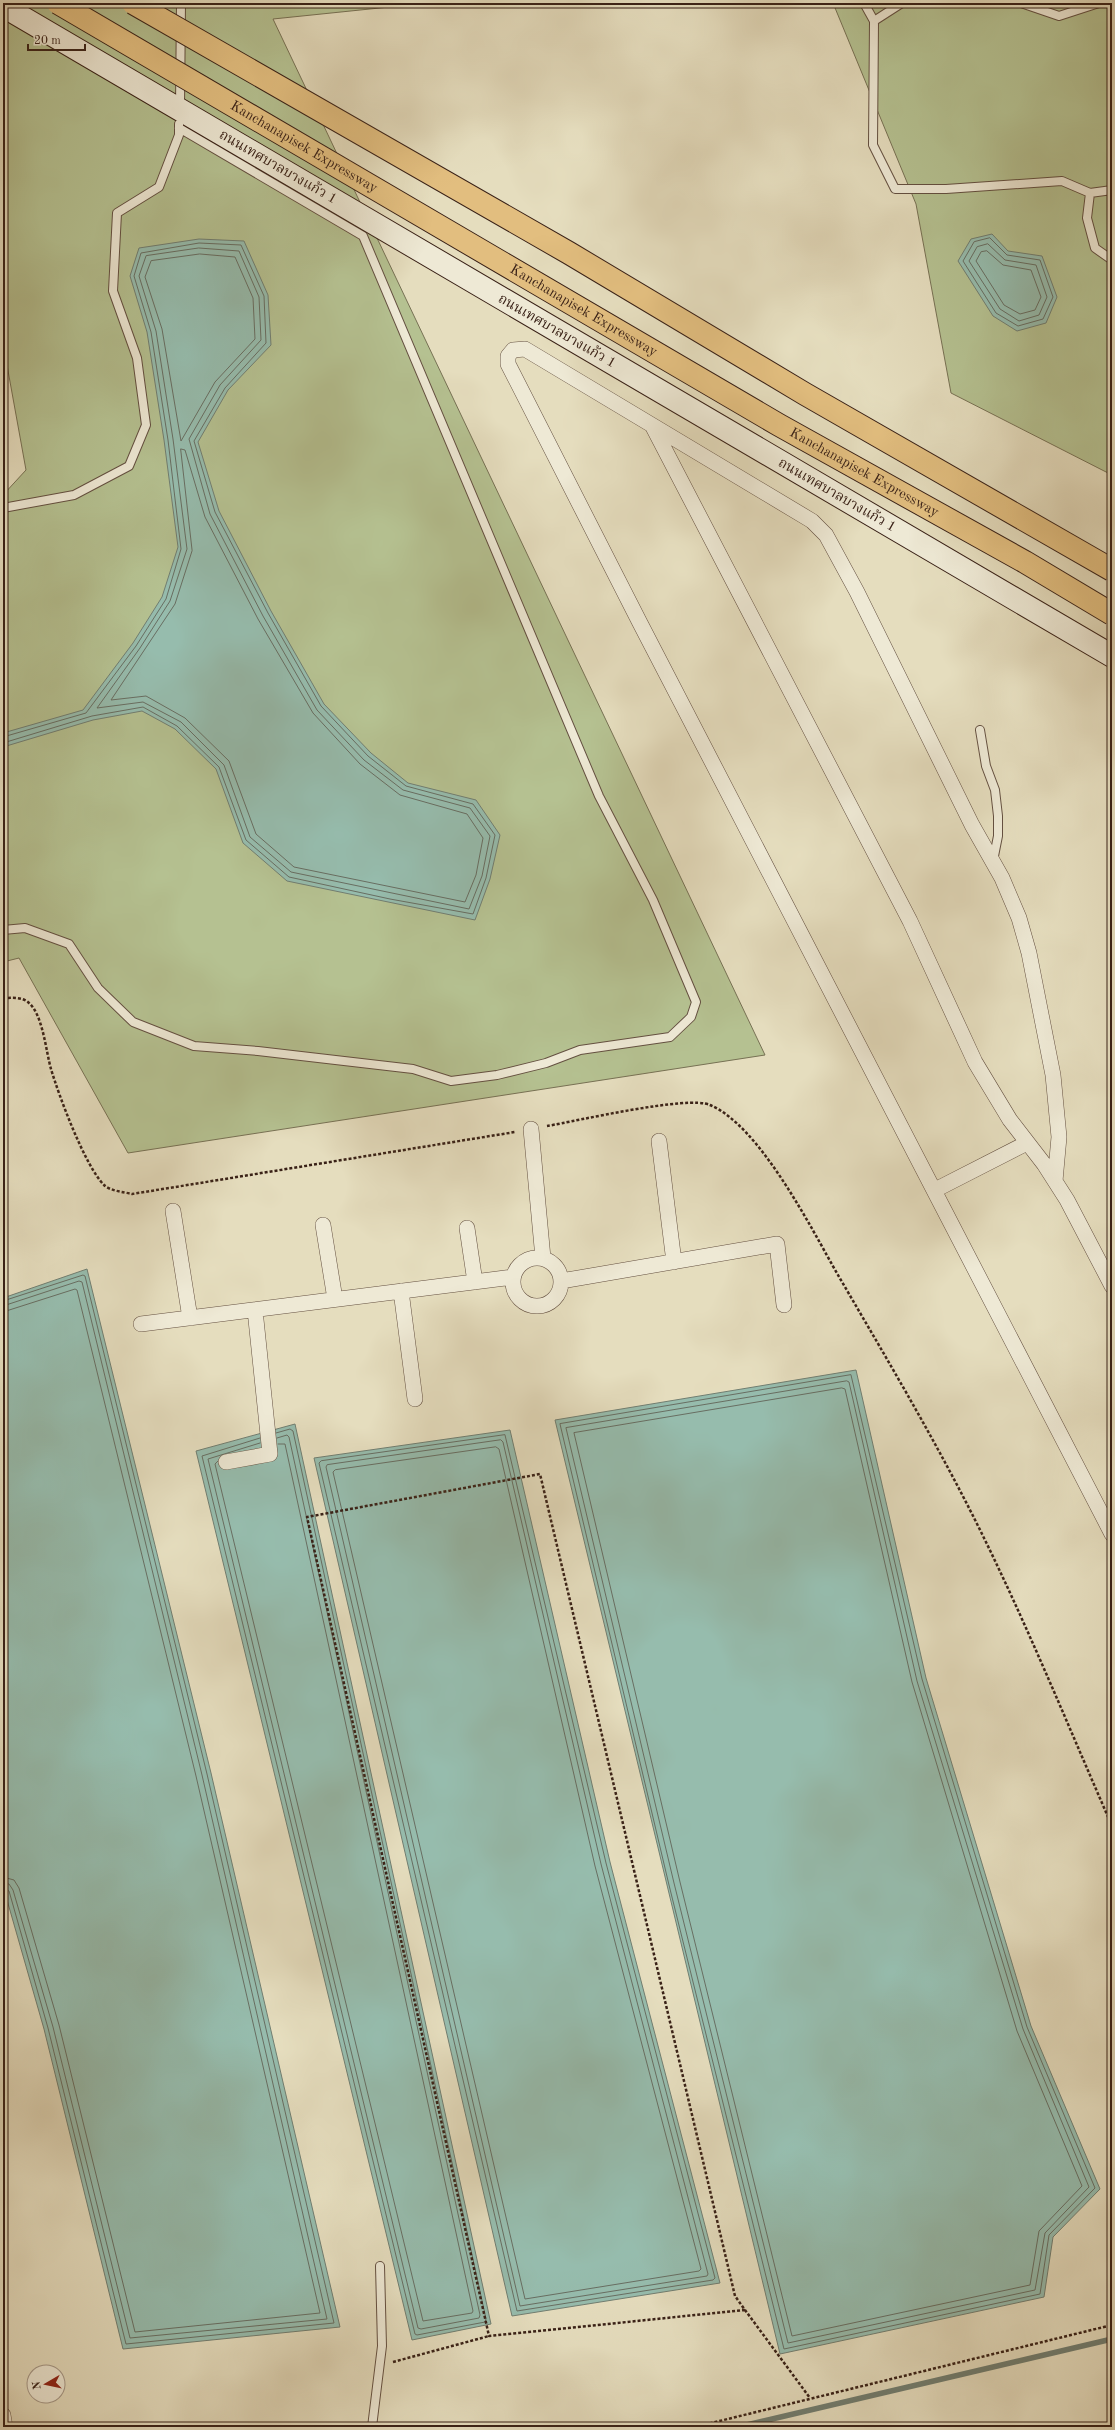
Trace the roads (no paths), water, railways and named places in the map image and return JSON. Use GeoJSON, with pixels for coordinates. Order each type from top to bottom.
{"type":"FeatureCollection","features":[{"type":"Feature","properties":{"kind":"highway","name":"Kanchanapisek Expressway"},"geometry":{"type":"LineString","coordinates":[[58,3],[779,425],[1025,562],[1112,614]]}},
{"type":"Feature","properties":{"kind":"highway"},"geometry":{"type":"LineString","coordinates":[[133,3],[569,253],[812,398],[1112,570]]}},
{"type":"Feature","properties":{"kind":"main road","name":"ถนนเทศบาลบางแก้ว 1"},"geometry":{"type":"LineString","coordinates":[[3,6],[179,118],[1112,656]]}},
{"type":"Feature","properties":{"kind":"street"},"geometry":{"type":"LineString","coordinates":[[1055,1181],[1059,1157],[1059,1138],[1053,1075],[1031,961],[1019,918],[993,862],[972,825],[856,592],[826,536],[812,521],[525,349],[513,350],[508,356],[508,364],[633,609],[1112,1534]]}},
{"type":"Feature","properties":{"kind":"street"},"geometry":{"type":"LineString","coordinates":[[653,426],[910,922],[974,1062],[1010,1120],[1055,1181],[1112,1286]]}},
{"type":"Feature","properties":{"kind":"street"},"geometry":{"type":"LineString","coordinates":[[530,1129],[543,1258]]}},
{"type":"Feature","properties":{"kind":"street"},"geometry":{"type":"LineString","coordinates":[[660,1141],[674,1262]]}},
{"type":"Feature","properties":{"kind":"street"},"geometry":{"type":"LineString","coordinates":[[935,1190],[1027,1143]]}},
{"type":"Feature","properties":{"kind":"street"},"geometry":{"type":"LineString","coordinates":[[173,1211],[190,1318]]}},
{"type":"Feature","properties":{"kind":"street"},"geometry":{"type":"LineString","coordinates":[[323,1225],[335,1299]]}},
{"type":"Feature","properties":{"kind":"street"},"geometry":{"type":"LineString","coordinates":[[467,1228],[475,1282]]}},
{"type":"Feature","properties":{"kind":"street"},"geometry":{"type":"LineString","coordinates":[[561,1281],[777,1244],[784,1305]]}},
{"type":"Feature","properties":{"kind":"street"},"geometry":{"type":"LineString","coordinates":[[543,1258],[556,1266],[561,1281],[556,1297],[550,1303],[534,1306],[526,1304],[517,1296],[513,1285],[513,1277],[516,1269],[527,1259],[543,1258]]}},
{"type":"Feature","properties":{"kind":"street"},"geometry":{"type":"LineString","coordinates":[[141,1324],[513,1277]]}},
{"type":"Feature","properties":{"kind":"street"},"geometry":{"type":"LineString","coordinates":[[401,1291],[415,1399]]}},
{"type":"Feature","properties":{"kind":"street"},"geometry":{"type":"LineString","coordinates":[[226,1462],[270,1454],[255,1310]]}},
{"type":"Feature","properties":{"kind":"street"},"geometry":{"type":"LineString","coordinates":[[3,2415],[5,2427]]}},
{"type":"Feature","properties":{"kind":"lane"},"geometry":{"type":"LineString","coordinates":[[3,508],[74,495],[129,466],[146,425],[137,358],[113,291],[117,213],[159,187],[179,135],[181,3]]}},
{"type":"Feature","properties":{"kind":"lane"},"geometry":{"type":"LineString","coordinates":[[864,3],[874,21],[873,145],[895,189],[946,190],[1062,181],[1090,193],[1112,190]]}},
{"type":"Feature","properties":{"kind":"lane"},"geometry":{"type":"LineString","coordinates":[[874,21],[902,3]]}},
{"type":"Feature","properties":{"kind":"lane"},"geometry":{"type":"LineString","coordinates":[[1021,3],[1059,16],[1099,3]]}},
{"type":"Feature","properties":{"kind":"lane"},"geometry":{"type":"LineString","coordinates":[[3,930],[25,928],[69,944],[98,988],[133,1022],[194,1046],[258,1051],[413,1069],[451,1081],[497,1075],[546,1063],[580,1050],[670,1037],[691,1017],[696,1002],[653,900],[599,796],[364,236],[179,118]]}},
{"type":"Feature","properties":{"kind":"lane"},"geometry":{"type":"LineString","coordinates":[[1090,193],[1087,218],[1094,248],[1112,260]]}},
{"type":"Feature","properties":{"kind":"lane"},"geometry":{"type":"LineString","coordinates":[[980,730],[986,766],[995,790],[998,816],[998,836],[993,862]]}},
{"type":"Feature","properties":{"kind":"lane"},"geometry":{"type":"LineString","coordinates":[[372,2427],[382,2346],[380,2266]]}},
{"type":"Feature","properties":{"kind":"water"},"geometry":{"type":"Polygon","coordinates":[[[992,234],[1008,251],[1042,256],[1057,297],[1046,323],[1017,331],[993,316],[958,261],[971,239],[992,234]]]}},
{"type":"Feature","properties":{"kind":"water"},"geometry":{"type":"Polygon","coordinates":[[[199,239],[244,241],[268,295],[271,345],[228,390],[198,442],[219,511],[271,611],[324,704],[371,753],[408,783],[476,800],[500,835],[490,879],[475,920],[287,881],[243,843],[216,769],[175,729],[142,711],[93,720],[3,747],[3,733],[83,710],[133,643],[162,597],[178,547],[164,440],[147,332],[130,276],[139,248],[199,239]]]}},
{"type":"Feature","properties":{"kind":"water"},"geometry":{"type":"Polygon","coordinates":[[[87,1269],[211,1773],[340,2327],[123,2349],[44,2029],[3,1886],[3,1298],[87,1269]]]}},
{"type":"Feature","properties":{"kind":"water"},"geometry":{"type":"Polygon","coordinates":[[[856,1370],[926,1678],[1031,2026],[1100,2189],[1053,2237],[1044,2297],[780,2354],[555,1420],[856,1370]]]}},
{"type":"Feature","properties":{"kind":"water"},"geometry":{"type":"Polygon","coordinates":[[[295,1424],[491,2324],[412,2340],[196,1451],[295,1424]]]}},
{"type":"Feature","properties":{"kind":"water"},"geometry":{"type":"Polygon","coordinates":[[[510,1430],[610,1862],[720,2283],[512,2316],[314,1458],[510,1430]]]}},
{"type":"Feature","properties":{"kind":"waterway"},"geometry":{"type":"LineString","coordinates":[[738,2427],[1112,2339]]}}]}
